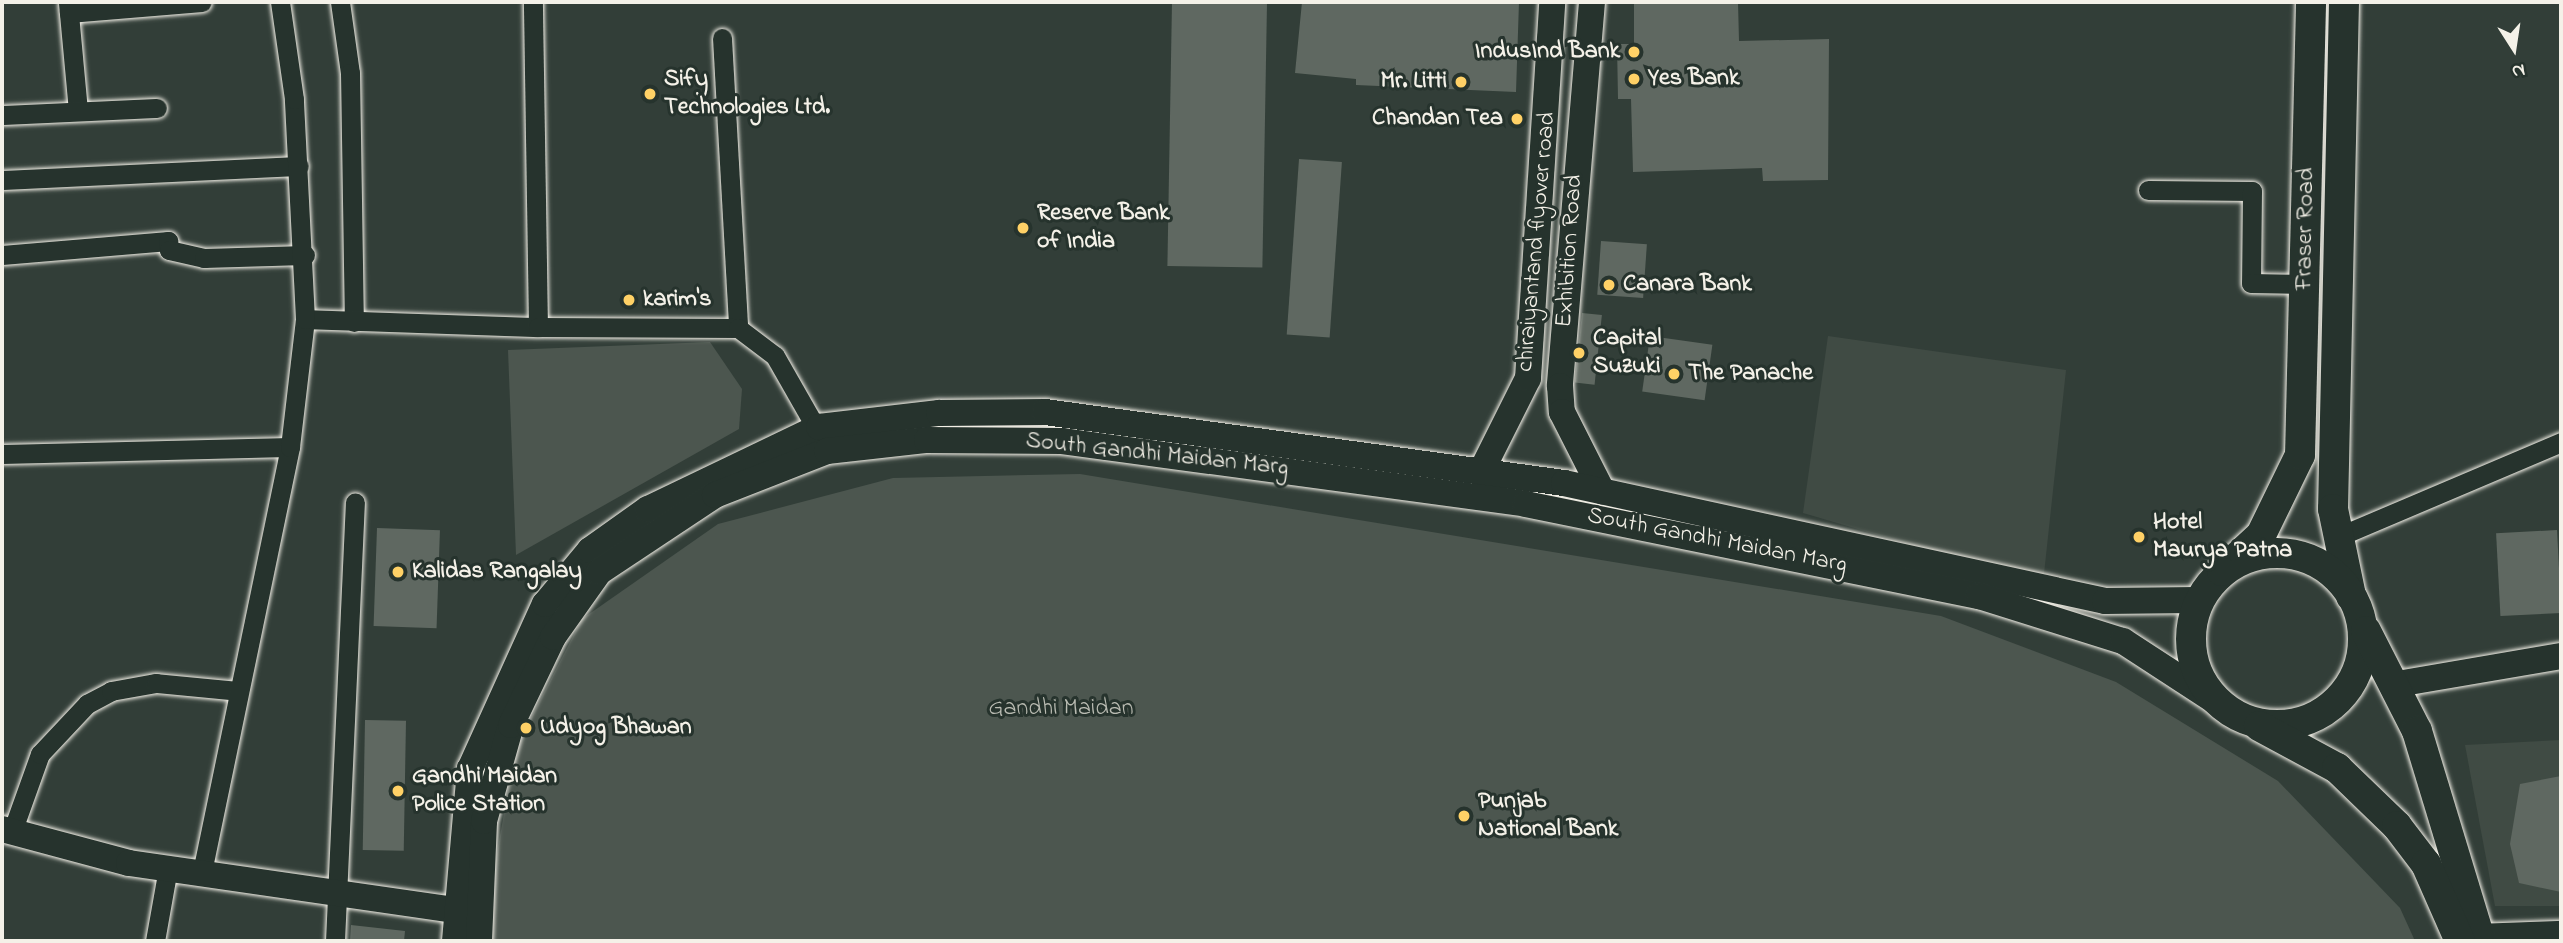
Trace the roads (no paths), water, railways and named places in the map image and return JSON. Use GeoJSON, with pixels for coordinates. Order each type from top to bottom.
{"type":"FeatureCollection","features":[{"type":"Feature","properties":{"kind":"main road","name":"chiraiyantand flyover road"},"geometry":{"type":"LineString","coordinates":[[1481,472],[1528,378],[1557,115],[1552,2]]}},
{"type":"Feature","properties":{"kind":"main road"},"geometry":{"type":"LineString","coordinates":[[1574,2],[1557,115],[1578,142]]}},
{"type":"Feature","properties":{"kind":"main road","name":"Exhibition Road"},"geometry":{"type":"LineString","coordinates":[[1592,2],[1578,142],[1560,386],[1562,412],[1602,491]]}},
{"type":"Feature","properties":{"kind":"main road","name":"Fraser Road"},"geometry":{"type":"LineString","coordinates":[[2222,570],[2261,535],[2300,455],[2311,2]]}},
{"type":"Feature","properties":{"kind":"main road"},"geometry":{"type":"LineString","coordinates":[[2344,2],[2335,538],[2351,596],[2366,631],[2397,684],[2473,938]]}},
{"type":"Feature","properties":{"kind":"main road"},"geometry":{"type":"LineString","coordinates":[[823,439],[939,413],[1045,412],[1602,491],[2105,601],[2196,600]]}},
{"type":"Feature","properties":{"kind":"main road","name":"South Gandhi Maidan Marg"},"geometry":{"type":"LineString","coordinates":[[455,941],[470,922],[484,821],[511,725],[553,637],[599,572],[715,495],[823,439],[1062,441],[1526,504],[1868,571],[2062,620],[2161,661],[2215,701]]}},
{"type":"Feature","properties":{"kind":"main road"},"geometry":{"type":"LineString","coordinates":[[1481,472],[1526,504]]}},
{"type":"Feature","properties":{"kind":"main road"},"geometry":{"type":"LineString","coordinates":[[2351,596],[2328,567],[2298,556],[2263,554],[2222,570],[2196,600],[2190,636],[2194,670],[2215,701],[2337,768],[2397,826],[2426,864],[2473,938]]}},
{"type":"Feature","properties":{"kind":"main road"},"geometry":{"type":"LineString","coordinates":[[2250,720],[2297,725],[2335,708],[2362,670],[2366,631]]}},
{"type":"Feature","properties":{"kind":"main road"},"geometry":{"type":"LineString","coordinates":[[2397,684],[2561,656]]}},
{"type":"Feature","properties":{"kind":"main road"},"geometry":{"type":"LineString","coordinates":[[7,830],[168,868],[338,890],[470,922]]}},
{"type":"Feature","properties":{"kind":"street"},"geometry":{"type":"LineString","coordinates":[[78,110],[69,7],[202,2]]}},
{"type":"Feature","properties":{"kind":"street"},"geometry":{"type":"LineString","coordinates":[[202,872],[290,447],[305,319],[305,255],[299,166],[280,2]]}},
{"type":"Feature","properties":{"kind":"street"},"geometry":{"type":"LineString","coordinates":[[340,2],[350,73],[354,322]]}},
{"type":"Feature","properties":{"kind":"street"},"geometry":{"type":"LineString","coordinates":[[533,2],[538,327]]}},
{"type":"Feature","properties":{"kind":"street"},"geometry":{"type":"LineString","coordinates":[[722,38],[738,328]]}},
{"type":"Feature","properties":{"kind":"street"},"geometry":{"type":"LineString","coordinates":[[2,115],[157,108]]}},
{"type":"Feature","properties":{"kind":"street"},"geometry":{"type":"LineString","coordinates":[[2,180],[299,166]]}},
{"type":"Feature","properties":{"kind":"street"},"geometry":{"type":"LineString","coordinates":[[2148,190],[2252,191],[2251,283],[2305,284]]}},
{"type":"Feature","properties":{"kind":"street"},"geometry":{"type":"LineString","coordinates":[[2,255],[168,241],[169,250],[204,258],[305,255]]}},
{"type":"Feature","properties":{"kind":"street"},"geometry":{"type":"LineString","coordinates":[[305,319],[538,327],[738,328],[775,356],[823,439]]}},
{"type":"Feature","properties":{"kind":"street"},"geometry":{"type":"LineString","coordinates":[[2335,538],[2561,442]]}},
{"type":"Feature","properties":{"kind":"street"},"geometry":{"type":"LineString","coordinates":[[2,454],[290,447]]}},
{"type":"Feature","properties":{"kind":"street"},"geometry":{"type":"LineString","coordinates":[[335,941],[355,502]]}},
{"type":"Feature","properties":{"kind":"street"},"geometry":{"type":"LineString","coordinates":[[7,830],[40,754],[87,704],[110,691],[156,683],[239,691]]}},
{"type":"Feature","properties":{"kind":"street"},"geometry":{"type":"LineString","coordinates":[[155,941],[168,868]]}},
{"type":"Feature","properties":{"kind":"street"},"geometry":{"type":"LineString","coordinates":[[2473,938],[2561,930]]}},
{"type":"Feature","properties":{"kind":"place","name":"IndusInd Bank"},"geometry":{"type":"Point","coordinates":[1634,52]}},
{"type":"Feature","properties":{"kind":"place","name":"Yes Bank"},"geometry":{"type":"Point","coordinates":[1634,79]}},
{"type":"Feature","properties":{"kind":"place","name":"Mr. Litti"},"geometry":{"type":"Point","coordinates":[1461,82]}},
{"type":"Feature","properties":{"kind":"place","name":"Sify Technologies Ltd."},"geometry":{"type":"Point","coordinates":[650,94]}},
{"type":"Feature","properties":{"kind":"place","name":"Chandan Tea"},"geometry":{"type":"Point","coordinates":[1517,119]}},
{"type":"Feature","properties":{"kind":"place","name":"Reserve Bank of India"},"geometry":{"type":"Point","coordinates":[1023,228]}},
{"type":"Feature","properties":{"kind":"place","name":"Canara Bank"},"geometry":{"type":"Point","coordinates":[1609,285]}},
{"type":"Feature","properties":{"kind":"place","name":"karim's"},"geometry":{"type":"Point","coordinates":[629,300]}},
{"type":"Feature","properties":{"kind":"place","name":"Capital Suzuki"},"geometry":{"type":"Point","coordinates":[1579,353]}},
{"type":"Feature","properties":{"kind":"place","name":"The Panache"},"geometry":{"type":"Point","coordinates":[1674,374]}},
{"type":"Feature","properties":{"kind":"place","name":"Hotel Maurya Patna"},"geometry":{"type":"Point","coordinates":[2139,537]}},
{"type":"Feature","properties":{"kind":"place","name":"Kalidas Rangalay"},"geometry":{"type":"Point","coordinates":[398,572]}},
{"type":"Feature","properties":{"kind":"place","name":"Udyog Bhawan"},"geometry":{"type":"Point","coordinates":[526,728]}},
{"type":"Feature","properties":{"kind":"place","name":"Gandhi Maidan Police Station"},"geometry":{"type":"Point","coordinates":[398,791]}},
{"type":"Feature","properties":{"kind":"place","name":"Punjab National Bank"},"geometry":{"type":"Point","coordinates":[1464,816]}},
{"type":"Feature","properties":{"kind":"park label","name":"Gandhi Maidan"},"geometry":{"type":"Point","coordinates":[1061,709]}}]}
